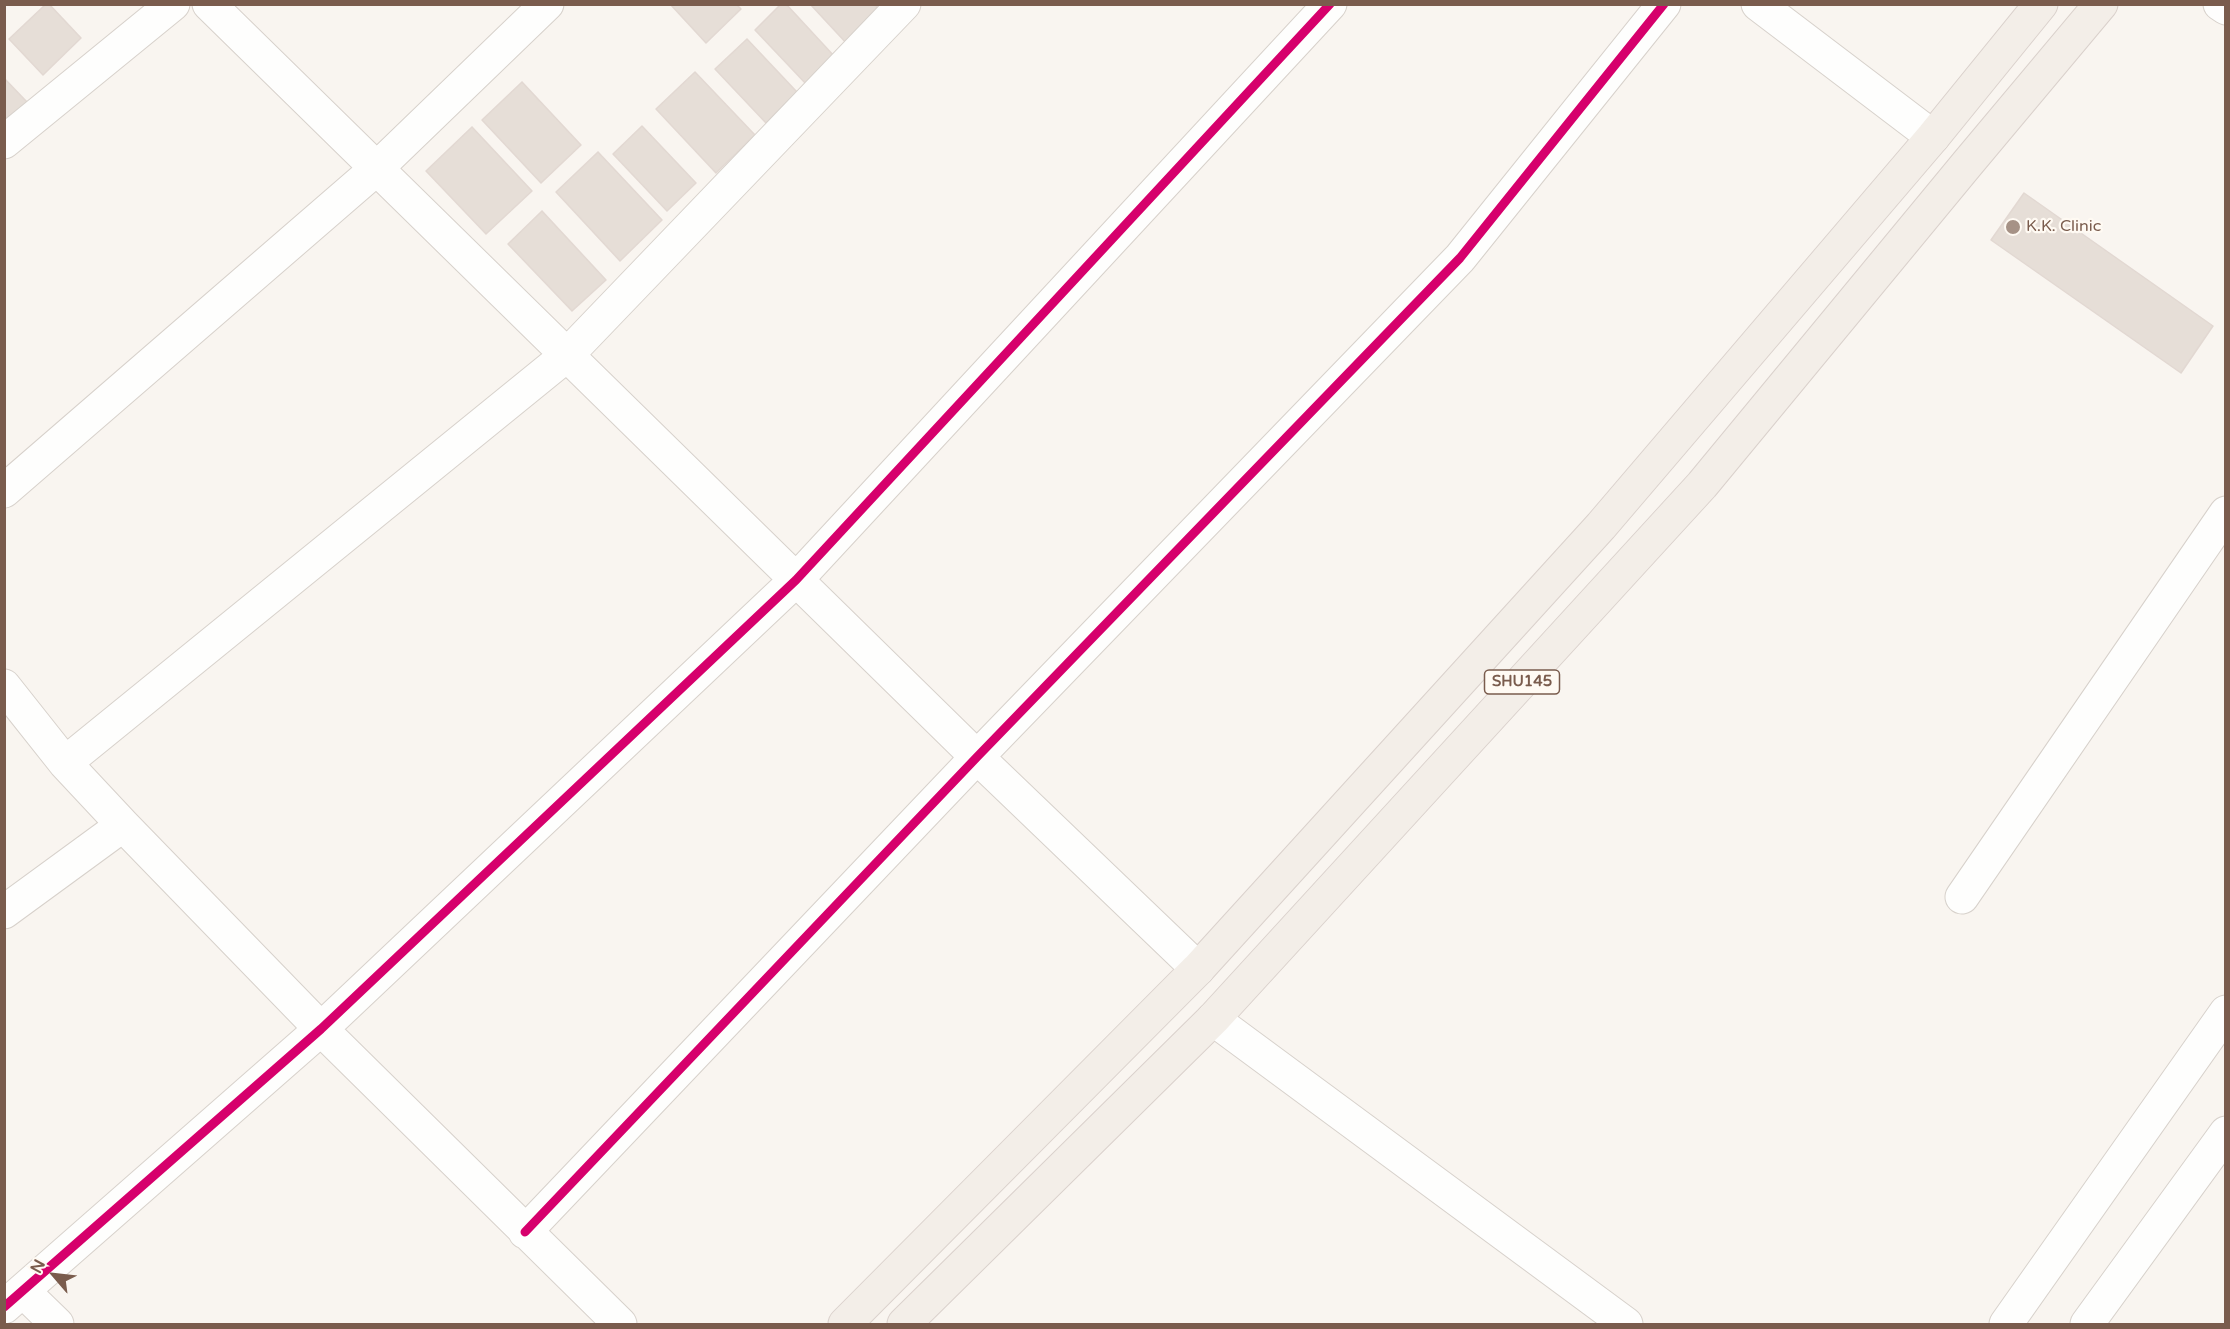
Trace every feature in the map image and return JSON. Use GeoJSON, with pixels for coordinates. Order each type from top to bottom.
{"type":"FeatureCollection","features":[{"type":"Feature","properties":{"kind":"main road"},"geometry":{"type":"LineString","coordinates":[[845,1324],[1198,969],[1602,526],[1933,137],[2041,4]]}},
{"type":"Feature","properties":{"kind":"main road","name":"SHU145"},"geometry":{"type":"LineString","coordinates":[[904,1324],[1212,1019],[1702,485],[2101,4]]}},
{"type":"Feature","properties":{"kind":"street"},"geometry":{"type":"LineString","coordinates":[[4,142],[174,4]]}},
{"type":"Feature","properties":{"kind":"street"},"geometry":{"type":"LineString","coordinates":[[209,4],[976,757],[1198,969]]}},
{"type":"Feature","properties":{"kind":"street"},"geometry":{"type":"LineString","coordinates":[[4,491],[376,169],[547,4]]}},
{"type":"Feature","properties":{"kind":"street"},"geometry":{"type":"LineString","coordinates":[[65,763],[567,355],[904,4]]}},
{"type":"Feature","properties":{"kind":"street"},"geometry":{"type":"LineString","coordinates":[[57,1324],[14,1299],[321,1029],[796,580],[1330,4]]}},
{"type":"Feature","properties":{"kind":"street"},"geometry":{"type":"LineString","coordinates":[[525,1232],[976,757],[1460,258],[1664,4]]}},
{"type":"Feature","properties":{"kind":"street"},"geometry":{"type":"LineString","coordinates":[[1758,4],[1933,137]]}},
{"type":"Feature","properties":{"kind":"street"},"geometry":{"type":"LineString","coordinates":[[2220,4],[2226,8]]}},
{"type":"Feature","properties":{"kind":"street"},"geometry":{"type":"LineString","coordinates":[[1962,897],[2226,513]]}},
{"type":"Feature","properties":{"kind":"street"},"geometry":{"type":"LineString","coordinates":[[4,686],[65,763],[123,825],[321,1029],[620,1324]]}},
{"type":"Feature","properties":{"kind":"street"},"geometry":{"type":"LineString","coordinates":[[4,912],[123,825]]}},
{"type":"Feature","properties":{"kind":"street"},"geometry":{"type":"LineString","coordinates":[[2006,1324],[2226,1012]]}},
{"type":"Feature","properties":{"kind":"street"},"geometry":{"type":"LineString","coordinates":[[1212,1019],[1626,1324]]}},
{"type":"Feature","properties":{"kind":"street"},"geometry":{"type":"LineString","coordinates":[[2087,1324],[2226,1133]]}},
{"type":"Feature","properties":{"kind":"building"},"geometry":{"type":"Polygon","coordinates":[[[46,4],[49,4],[81,38],[43,75],[9,39],[46,4]]]}},
{"type":"Feature","properties":{"kind":"building"},"geometry":{"type":"Polygon","coordinates":[[[670,4],[736,4],[741,9],[706,43],[670,4]]]}},
{"type":"Feature","properties":{"kind":"building"},"geometry":{"type":"Polygon","coordinates":[[[781,4],[786,4],[835,57],[807,85],[755,30],[781,4]]]}},
{"type":"Feature","properties":{"kind":"building"},"geometry":{"type":"Polygon","coordinates":[[[810,4],[874,4],[883,14],[849,46],[810,4]]]}},
{"type":"Feature","properties":{"kind":"building"},"geometry":{"type":"Polygon","coordinates":[[[747,39],[797,92],[766,123],[715,69],[747,39]]]}},
{"type":"Feature","properties":{"kind":"building"},"geometry":{"type":"Polygon","coordinates":[[[695,72],[755,135],[716,173],[656,109],[695,72]]]}},
{"type":"Feature","properties":{"kind":"building"},"geometry":{"type":"Polygon","coordinates":[[[4,78],[28,103],[4,125],[4,78]]]}},
{"type":"Feature","properties":{"kind":"building"},"geometry":{"type":"Polygon","coordinates":[[[522,82],[581,145],[541,183],[482,120],[522,82]]]}},
{"type":"Feature","properties":{"kind":"building"},"geometry":{"type":"Polygon","coordinates":[[[642,126],[696,183],[667,211],[613,154],[642,126]]]}},
{"type":"Feature","properties":{"kind":"building"},"geometry":{"type":"Polygon","coordinates":[[[472,127],[532,191],[486,234],[426,171],[472,127]]]}},
{"type":"Feature","properties":{"kind":"building"},"geometry":{"type":"Polygon","coordinates":[[[598,152],[662,220],[620,261],[556,192],[598,152]]]}},
{"type":"Feature","properties":{"kind":"building"},"geometry":{"type":"Polygon","coordinates":[[[2024,193],[2213,326],[2181,373],[1991,240],[2024,193]]]}},
{"type":"Feature","properties":{"kind":"building"},"geometry":{"type":"Polygon","coordinates":[[[542,211],[606,280],[572,311],[508,244],[542,211]]]}},
{"type":"Feature","properties":{"kind":"cycle path"},"geometry":{"type":"LineString","coordinates":[[4,1307],[321,1029],[796,580],[1330,4]]}},
{"type":"Feature","properties":{"kind":"cycle path"},"geometry":{"type":"LineString","coordinates":[[525,1232],[977,757],[1460,258],[1664,4]]}},
{"type":"Feature","properties":{"kind":"place","name":"K.K. Clinic"},"geometry":{"type":"Point","coordinates":[2013,227]}}]}
